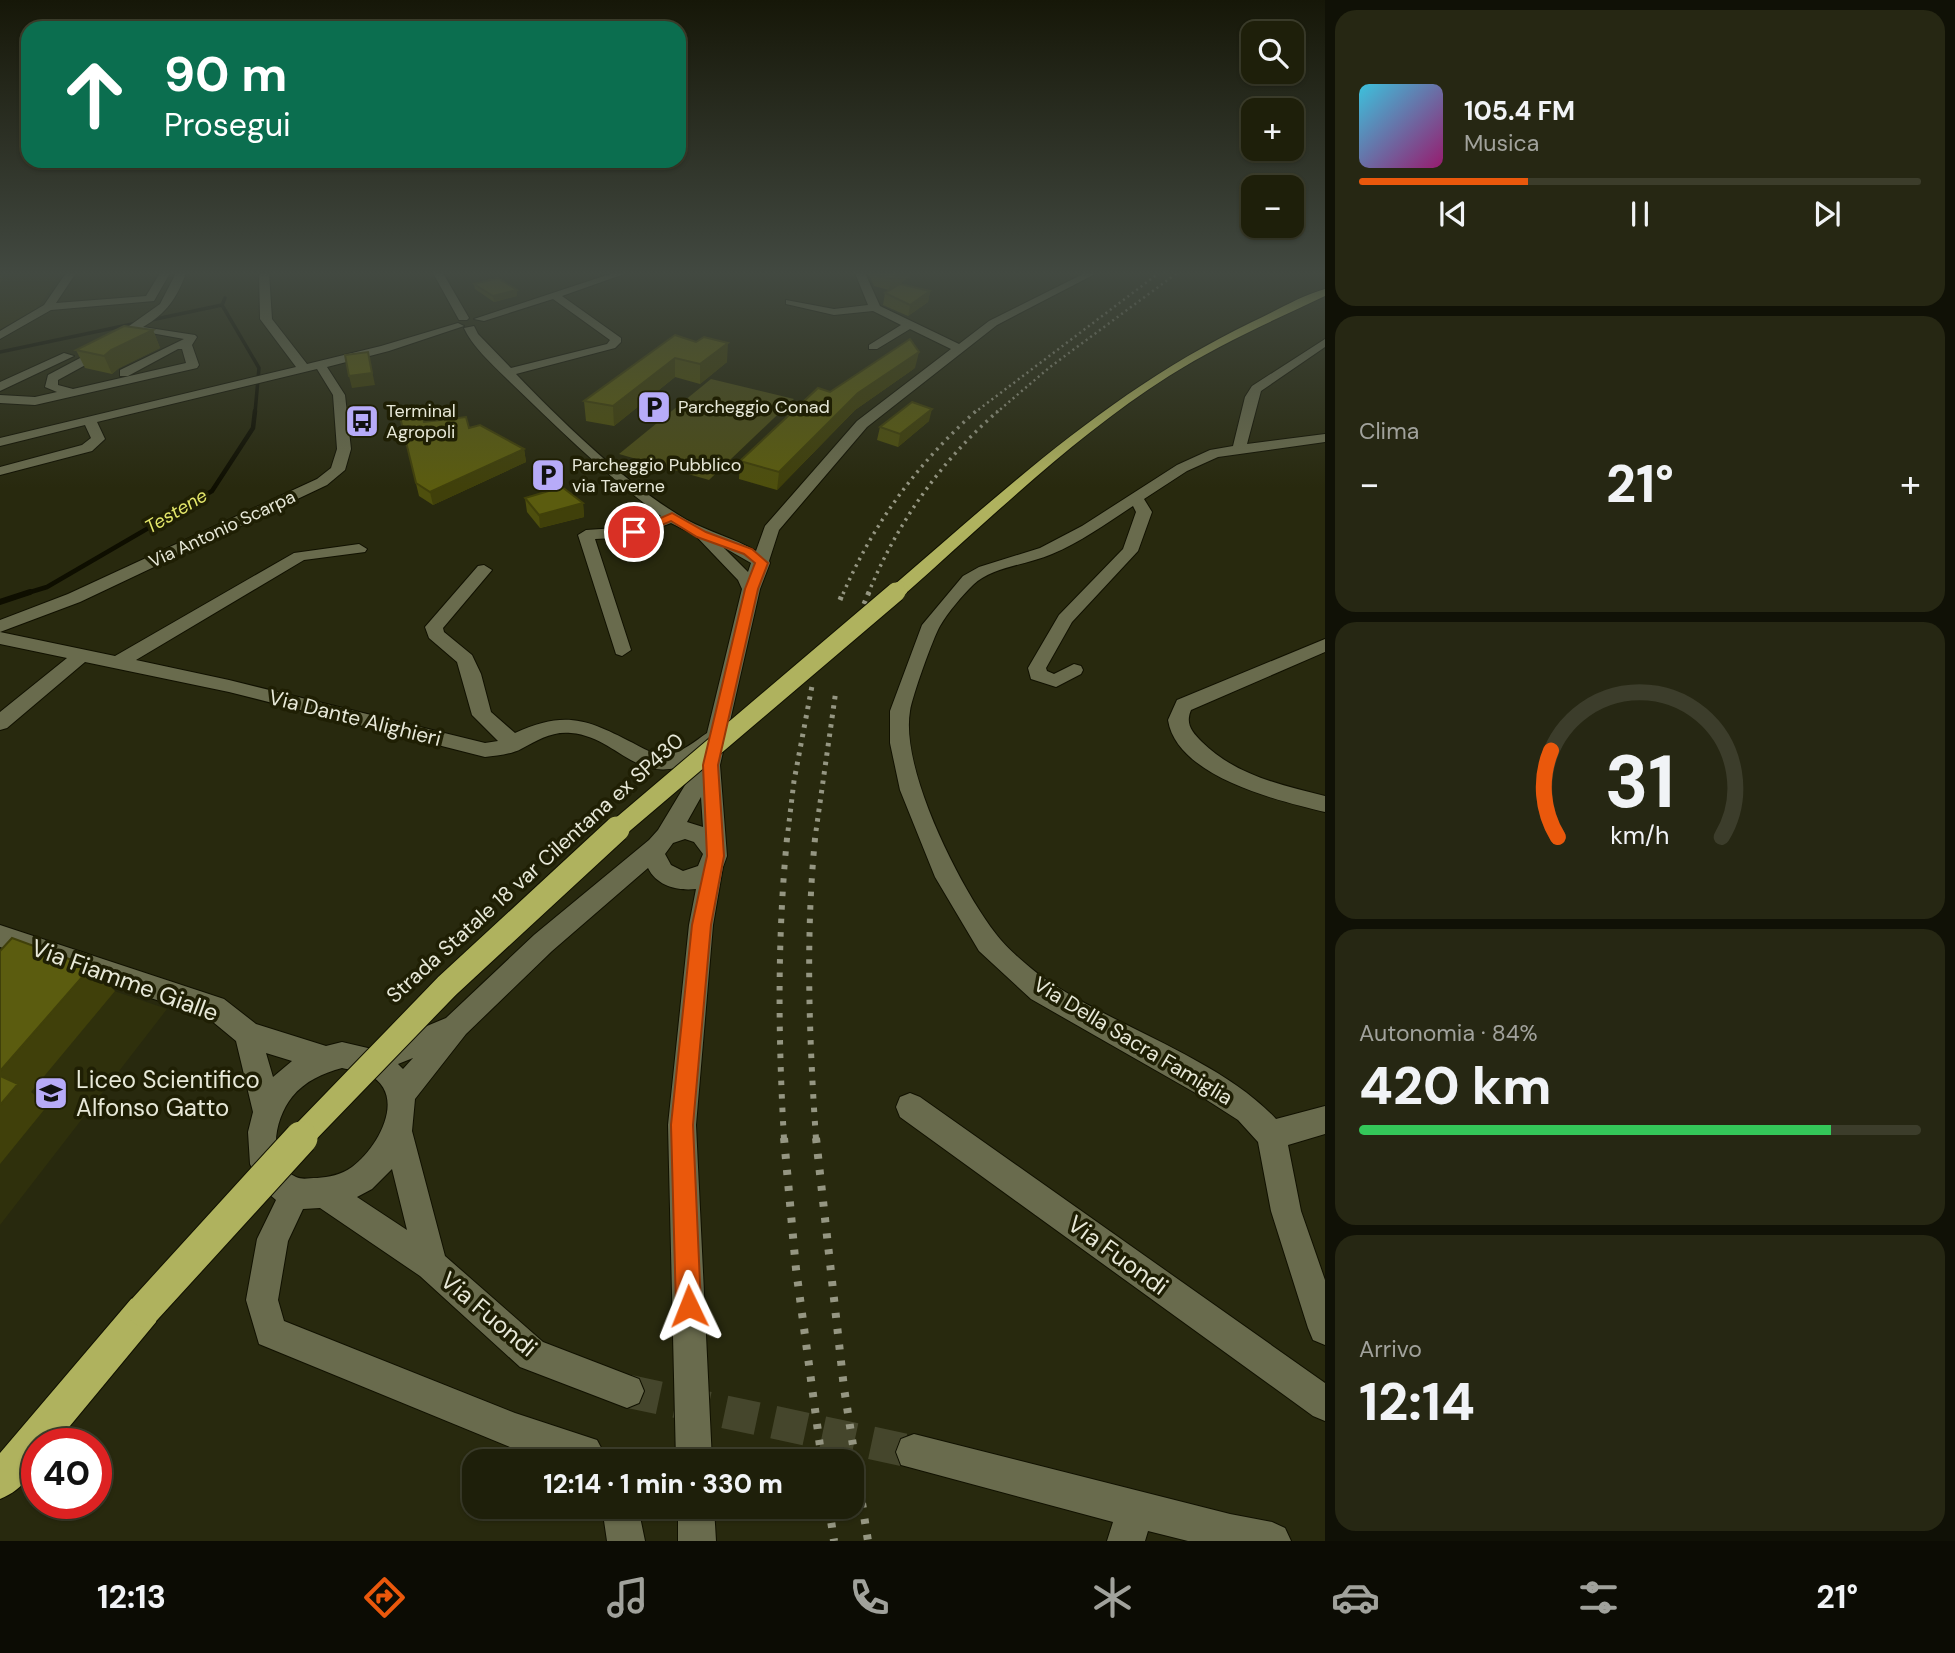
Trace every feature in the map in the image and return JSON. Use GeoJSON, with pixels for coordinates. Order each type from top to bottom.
{"type":"FeatureCollection","features":[{"type":"Feature","properties":{"kind":"highway","name":"Strada Statale 18 var Cilentana ex SP430"},"geometry":{"type":"LineString","coordinates":[[0,1481],[144,1310],[324,1111],[449,985],[618,830],[1048,461],[1140,390],[1215,345]]}},
{"type":"Feature","properties":{"kind":"street"},"geometry":{"type":"LineString","coordinates":[[0,387],[94,345]]}},
{"type":"Feature","properties":{"kind":"street"},"geometry":{"type":"LineString","coordinates":[[51,387],[52,378],[113,345]]}},
{"type":"Feature","properties":{"kind":"street"},"geometry":{"type":"LineString","coordinates":[[0,399],[25,400],[72,392],[100,386],[193,365],[186,345],[175,346],[100,386]]}},
{"type":"Feature","properties":{"kind":"street","name":"Via Antonio Scarpa"},"geometry":{"type":"LineString","coordinates":[[0,625],[74,598],[322,482],[338,470],[344,449],[339,395],[308,368],[288,345]]}},
{"type":"Feature","properties":{"kind":"street"},"geometry":{"type":"LineString","coordinates":[[0,442],[228,388],[390,345]]}},
{"type":"Feature","properties":{"kind":"street"},"geometry":{"type":"LineString","coordinates":[[482,345],[507,373],[594,454],[672,517],[739,561],[762,563]]}},
{"type":"Feature","properties":{"kind":"street"},"geometry":{"type":"LineString","coordinates":[[507,373],[612,345]]}},
{"type":"Feature","properties":{"kind":"street"},"geometry":{"type":"LineString","coordinates":[[952,345],[960,349]]}},
{"type":"Feature","properties":{"kind":"street"},"geometry":{"type":"LineString","coordinates":[[615,883],[671,876],[698,878],[714,862],[710,765],[751,589],[762,563],[771,529],[862,424],[965,345]]}},
{"type":"Feature","properties":{"kind":"street"},"geometry":{"type":"LineString","coordinates":[[1239,449],[1251,397],[1256,390],[1321,345]]}},
{"type":"Feature","properties":{"kind":"street"},"geometry":{"type":"LineString","coordinates":[[25,400],[51,387],[72,392]]}},
{"type":"Feature","properties":{"kind":"street"},"geometry":{"type":"LineString","coordinates":[[0,471],[87,448],[99,439],[90,421]]}},
{"type":"Feature","properties":{"kind":"street"},"geometry":{"type":"LineString","coordinates":[[1318,439],[1311,435],[1325,428]]}},
{"type":"Feature","properties":{"kind":"street","name":"Via Della Sacra Famiglia"},"geometry":{"type":"LineString","coordinates":[[1271,1135],[1248,1110],[1209,1085],[1040,991],[988,943],[947,877],[911,790],[900,743],[900,712],[931,625],[969,580],[985,571],[1046,551],[1088,529],[1182,468],[1215,453],[1318,439]]}},
{"type":"Feature","properties":{"kind":"street"},"geometry":{"type":"LineString","coordinates":[[1074,670],[1056,681],[1038,675],[1037,668],[1065,619],[1130,551],[1144,512],[1133,498]]}},
{"type":"Feature","properties":{"kind":"street"},"geometry":{"type":"LineString","coordinates":[[622,650],[586,535],[634,532],[672,517]]}},
{"type":"Feature","properties":{"kind":"street"},"geometry":{"type":"LineString","coordinates":[[721,547],[771,529]]}},
{"type":"Feature","properties":{"kind":"street"},"geometry":{"type":"LineString","coordinates":[[721,547],[751,589]]}},
{"type":"Feature","properties":{"kind":"street"},"geometry":{"type":"LineString","coordinates":[[117,663],[300,556],[359,550]]}},
{"type":"Feature","properties":{"kind":"street"},"geometry":{"type":"LineString","coordinates":[[484,570],[434,627],[435,634],[465,659],[472,674],[482,715],[514,744]]}},
{"type":"Feature","properties":{"kind":"street"},"geometry":{"type":"LineString","coordinates":[[0,638],[82,655]]}},
{"type":"Feature","properties":{"kind":"street"},"geometry":{"type":"LineString","coordinates":[[1325,645],[1184,705],[1176,716],[1177,726],[1200,755],[1232,776],[1266,789],[1325,804]]}},
{"type":"Feature","properties":{"kind":"street"},"geometry":{"type":"LineString","coordinates":[[0,723],[82,655]]}},
{"type":"Feature","properties":{"kind":"street","name":"Via Dante Alighieri"},"geometry":{"type":"LineString","coordinates":[[82,655],[229,686],[485,751],[504,750],[533,733],[559,725],[581,725],[634,753],[663,763],[679,760],[717,737]]}},
{"type":"Feature","properties":{"kind":"street"},"geometry":{"type":"LineString","coordinates":[[701,925],[671,876],[655,860],[662,841],[710,765]]}},
{"type":"Feature","properties":{"kind":"street"},"geometry":{"type":"LineString","coordinates":[[401,1094],[457,1026],[543,943],[662,841],[685,830],[703,835],[714,848],[714,862],[701,925],[682,1125],[694,1449]]}},
{"type":"Feature","properties":{"kind":"street","name":"Via Fiamme Gialle"},"geometry":{"type":"LineString","coordinates":[[0,936],[215,1008],[248,1034],[325,1059]]}},
{"type":"Feature","properties":{"kind":"street"},"geometry":{"type":"LineString","coordinates":[[375,1061],[457,1026]]}},
{"type":"Feature","properties":{"kind":"street"},"geometry":{"type":"LineString","coordinates":[[248,1034],[267,1110]]}},
{"type":"Feature","properties":{"kind":"street"},"geometry":{"type":"LineString","coordinates":[[342,1055],[375,1061],[396,1080],[401,1094],[402,1113],[398,1132],[387,1154],[370,1173],[349,1186],[311,1194],[278,1184],[266,1169],[261,1140],[267,1110],[282,1087],[302,1070],[325,1059],[342,1055]]}},
{"type":"Feature","properties":{"kind":"street","name":"Via Fuondi"},"geometry":{"type":"LineString","coordinates":[[910,1107],[1325,1404]]}},
{"type":"Feature","properties":{"kind":"street"},"geometry":{"type":"LineString","coordinates":[[1325,1120],[1271,1135],[1286,1211],[1325,1328]]}},
{"type":"Feature","properties":{"kind":"street","name":"Via Fuondi"},"geometry":{"type":"LineString","coordinates":[[398,1132],[430,1265]]}},
{"type":"Feature","properties":{"kind":"street"},"geometry":{"type":"LineString","coordinates":[[311,1194],[273,1239],[262,1300],[271,1332],[515,1431],[571,1449]]}},
{"type":"Feature","properties":{"kind":"street","name":"Via Fuondi"},"geometry":{"type":"LineString","coordinates":[[311,1194],[430,1265],[532,1355],[627,1391]]}},
{"type":"Feature","properties":{"kind":"street"},"geometry":{"type":"LineString","coordinates":[[914,1452],[1131,1525],[1272,1541]]}},
{"type":"Feature","properties":{"kind":"street"},"geometry":{"type":"LineString","coordinates":[[622,1519],[626,1541]]}},
{"type":"Feature","properties":{"kind":"street"},"geometry":{"type":"LineString","coordinates":[[696,1519],[697,1541]]}},
{"type":"Feature","properties":{"kind":"shaded area"},"geometry":{"type":"Polygon","coordinates":[[[711,379],[794,399],[709,480],[619,454],[711,379]]]}},
{"type":"Feature","properties":{"kind":"shaded area","name":"Liceo Scientifico Alfonso Gatto"},"geometry":{"type":"Polygon","coordinates":[[[0,952],[167,1009],[0,1225],[0,952]]]}},
{"type":"Feature","properties":{"kind":"building"},"geometry":{"type":"Polygon","coordinates":[[[86,345],[122,345],[104,356],[76,350],[86,345]]]}},
{"type":"Feature","properties":{"kind":"building"},"geometry":{"type":"Polygon","coordinates":[[[661,345],[725,345],[700,364],[675,358],[613,406],[584,401],[661,345]]]}},
{"type":"Feature","properties":{"kind":"building"},"geometry":{"type":"Polygon","coordinates":[[[901,345],[914,345],[919,352],[858,393],[779,472],[740,461],[818,388],[830,392],[901,345]]]}},
{"type":"Feature","properties":{"kind":"building"},"geometry":{"type":"Polygon","coordinates":[[[368,352],[372,373],[349,376],[345,355],[368,352]]]}},
{"type":"Feature","properties":{"kind":"building"},"geometry":{"type":"Polygon","coordinates":[[[912,402],[932,409],[900,434],[880,427],[912,402]]]}},
{"type":"Feature","properties":{"kind":"building"},"geometry":{"type":"Polygon","coordinates":[[[420,410],[424,422],[466,417],[469,428],[480,425],[524,449],[430,492],[416,483],[399,413],[420,410]]]}},
{"type":"Feature","properties":{"kind":"building"},"geometry":{"type":"Polygon","coordinates":[[[562,487],[583,503],[539,515],[525,498],[562,487]]]}},
{"type":"Feature","properties":{"kind":"building"},"geometry":{"type":"Polygon","coordinates":[[[12,938],[91,967],[0,1071],[0,951],[12,938]]]}},
{"type":"Feature","properties":{"kind":"building"},"geometry":{"type":"Polygon","coordinates":[[[0,1076],[18,1084],[0,1105],[0,1076]]]}},
{"type":"Feature","properties":{"kind":"waterway"},"geometry":{"type":"LineString","coordinates":[[0,352],[33,345]]}},
{"type":"Feature","properties":{"kind":"waterway","name":"Testene"},"geometry":{"type":"LineString","coordinates":[[245,345],[259,368],[255,413]]}},
{"type":"Feature","properties":{"kind":"waterway","name":"Testene"},"geometry":{"type":"LineString","coordinates":[[24,594],[47,587],[212,491],[253,428],[255,411]]}},
{"type":"Feature","properties":{"kind":"waterway","name":"Testene"},"geometry":{"type":"LineString","coordinates":[[24,594],[30,592]]}},
{"type":"Feature","properties":{"kind":"waterway","name":"Testene"},"geometry":{"type":"LineString","coordinates":[[0,602],[24,594]]}},
{"type":"Feature","properties":{"kind":"tunnel"},"geometry":{"type":"LineString","coordinates":[[627,1391],[914,1452]]}},
{"type":"Feature","properties":{"kind":"railway"},"geometry":{"type":"LineString","coordinates":[[974,413],[1064,345]]}},
{"type":"Feature","properties":{"kind":"railway"},"geometry":{"type":"LineString","coordinates":[[996,413],[1080,345]]}},
{"type":"Feature","properties":{"kind":"railway"},"geometry":{"type":"LineString","coordinates":[[843,594],[869,542],[899,495],[935,451],[976,411]]}},
{"type":"Feature","properties":{"kind":"railway"},"geometry":{"type":"LineString","coordinates":[[868,594],[892,543],[922,495],[957,451],[998,411]]}},
{"type":"Feature","properties":{"kind":"railway"},"geometry":{"type":"LineString","coordinates":[[840,600],[843,592]]}},
{"type":"Feature","properties":{"kind":"railway"},"geometry":{"type":"LineString","coordinates":[[864,604],[869,592]]}},
{"type":"Feature","properties":{"kind":"railway"},"geometry":{"type":"LineString","coordinates":[[788,831],[794,781],[812,686]]}},
{"type":"Feature","properties":{"kind":"railway"},"geometry":{"type":"LineString","coordinates":[[816,831],[836,690]]}},
{"type":"Feature","properties":{"kind":"railway"},"geometry":{"type":"LineString","coordinates":[[784,1139],[780,984],[788,829]]}},
{"type":"Feature","properties":{"kind":"railway"},"geometry":{"type":"LineString","coordinates":[[816,829],[810,906],[809,984],[816,1139]]}},
{"type":"Feature","properties":{"kind":"railway"},"geometry":{"type":"LineString","coordinates":[[784,1138],[796,1269],[820,1449]]}},
{"type":"Feature","properties":{"kind":"railway"},"geometry":{"type":"LineString","coordinates":[[816,1138],[844,1388],[868,1541]]}},
{"type":"Feature","properties":{"kind":"railway"},"geometry":{"type":"LineString","coordinates":[[831,1519],[834,1541]]}},
{"type":"Feature","properties":{"kind":"place","name":"Parcheggio Conad"},"geometry":{"type":"Point","coordinates":[654,407]}},
{"type":"Feature","properties":{"kind":"place","name":"Terminal Agropoli"},"geometry":{"type":"Point","coordinates":[362,421]}},
{"type":"Feature","properties":{"kind":"place","name":"Parcheggio Pubblico via Taverne"},"geometry":{"type":"Point","coordinates":[548,475]}},
{"type":"Feature","properties":{"kind":"place","name":"Liceo Scientifico Alfonso Gatto"},"geometry":{"type":"Point","coordinates":[51,1093]}},
{"type":"Feature","properties":{"kind":"route"},"geometry":{"type":"LineString","coordinates":[[634,532],[672,517],[702,535],[748,552],[762,563],[751,589],[710,765],[716,856],[701,925],[682,1125],[689,1306]]}}]}
